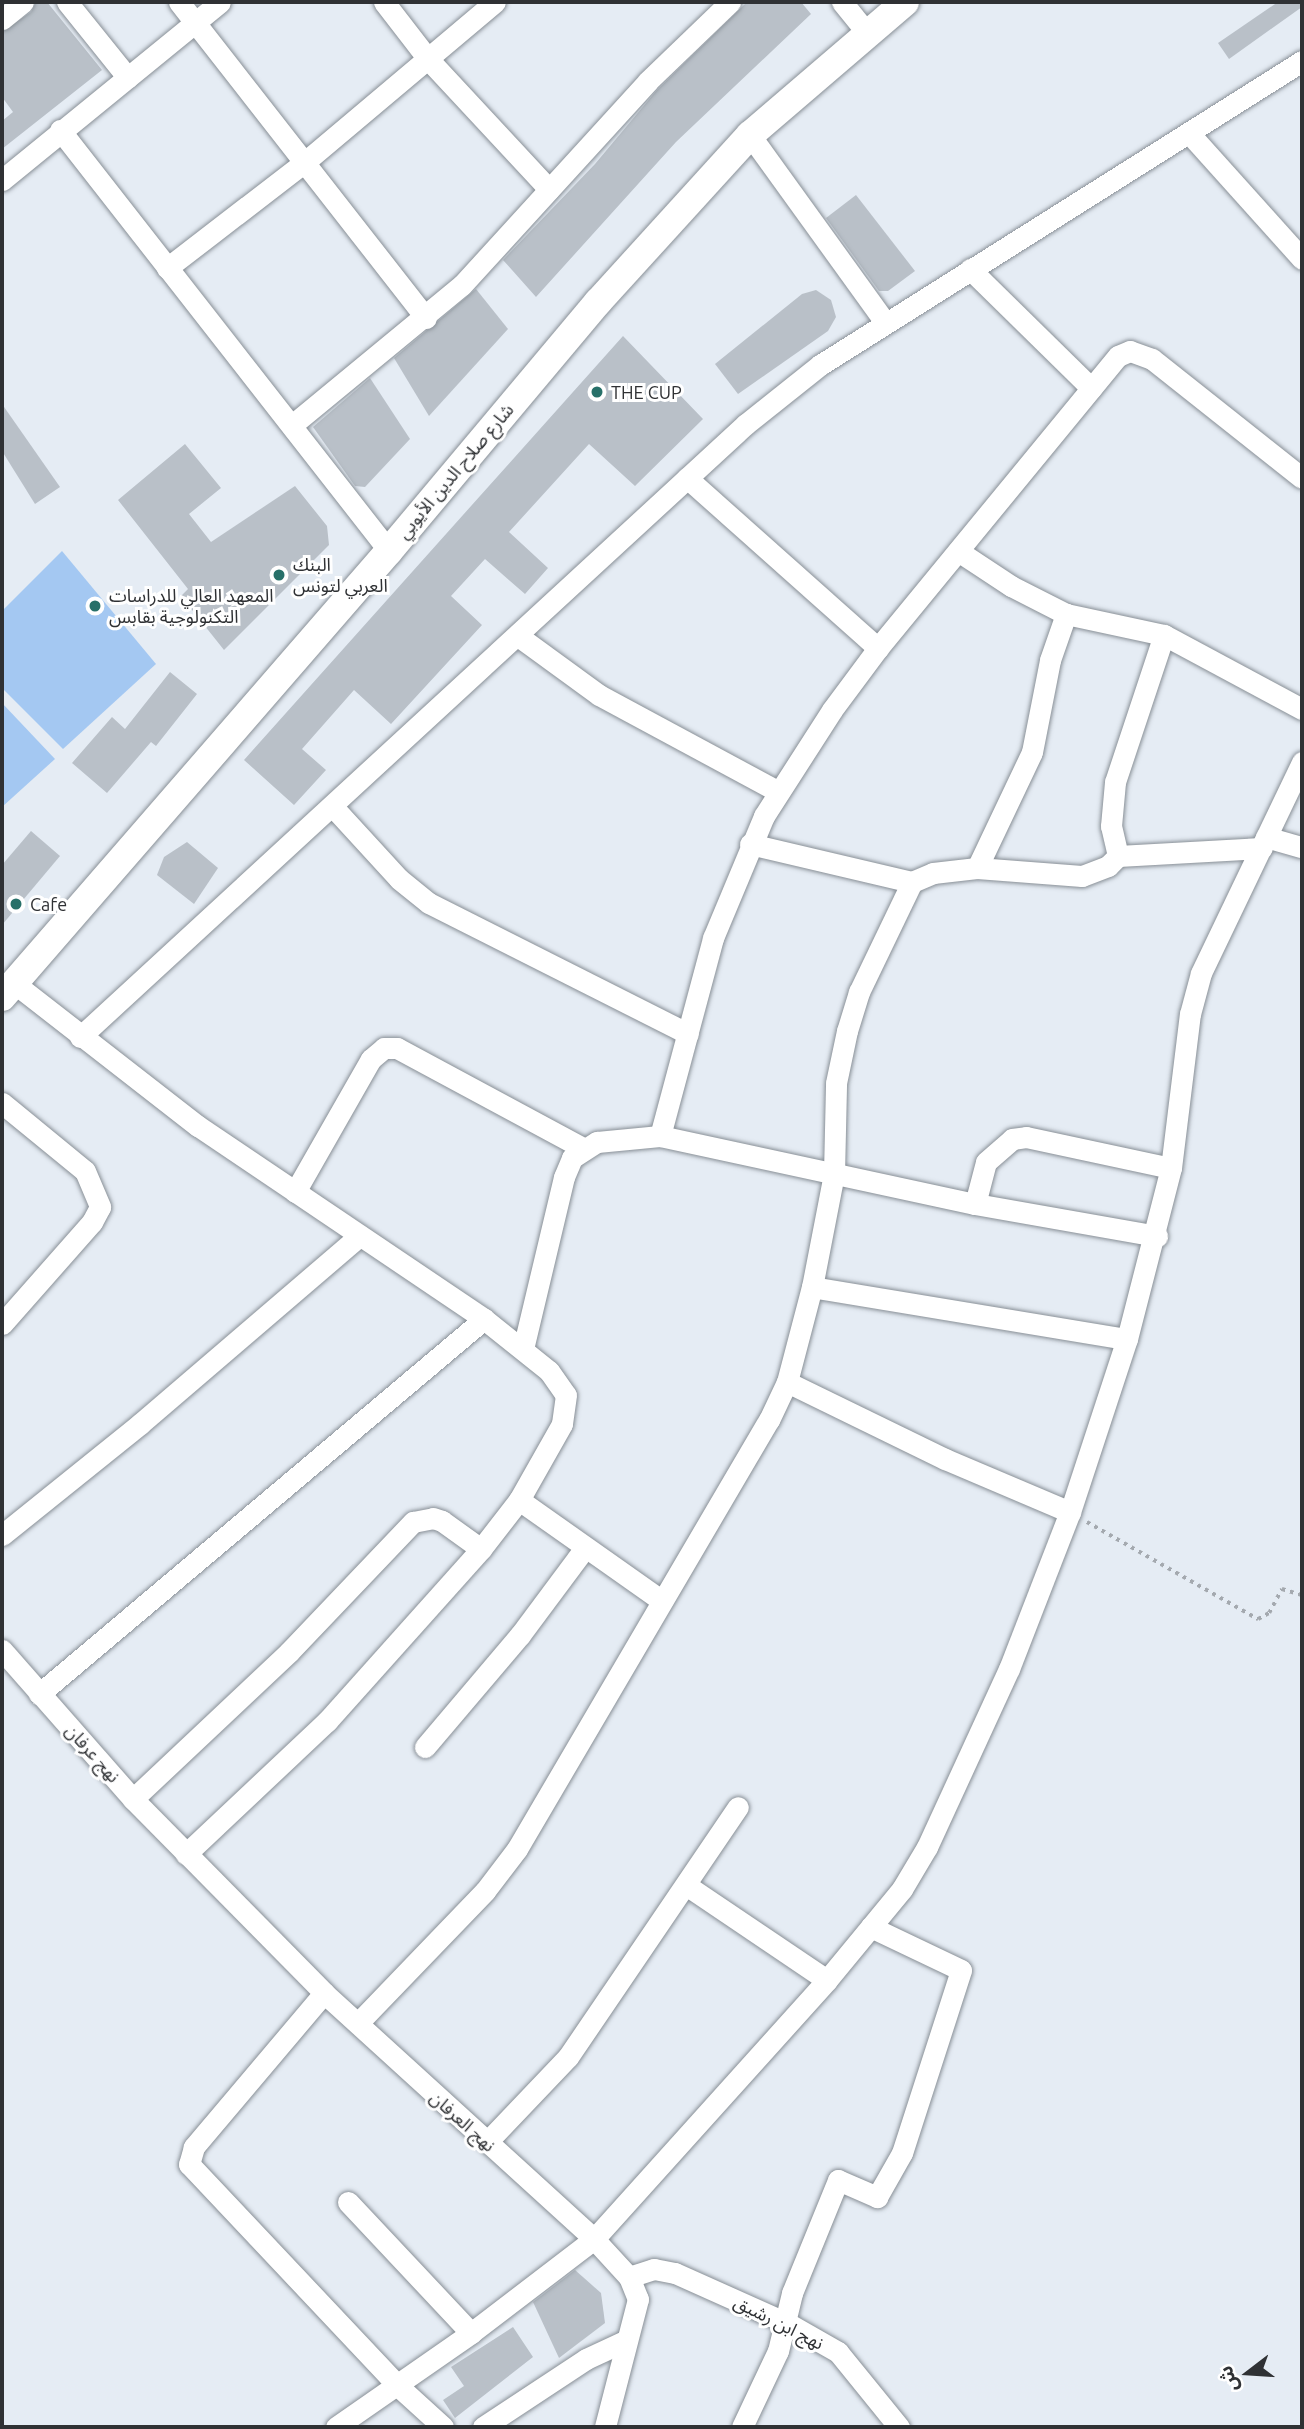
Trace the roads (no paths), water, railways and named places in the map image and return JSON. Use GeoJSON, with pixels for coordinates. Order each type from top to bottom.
{"type":"FeatureCollection","features":[{"type":"Feature","properties":{"kind":"main road","name":"شارع صلاح الدين الأيوبي"},"geometry":{"type":"LineString","coordinates":[[8,990],[389,551],[597,302],[750,135],[905,2]]}},
{"type":"Feature","properties":{"kind":"street"},"geometry":{"type":"LineString","coordinates":[[2,19],[23,2]]}},
{"type":"Feature","properties":{"kind":"street"},"geometry":{"type":"LineString","coordinates":[[67,2],[128,78]]}},
{"type":"Feature","properties":{"kind":"street"},"geometry":{"type":"LineString","coordinates":[[179,2],[306,161],[426,318]]}},
{"type":"Feature","properties":{"kind":"street"},"geometry":{"type":"LineString","coordinates":[[2,180],[220,2]]}},
{"type":"Feature","properties":{"kind":"street"},"geometry":{"type":"LineString","coordinates":[[384,2],[428,59],[550,189]]}},
{"type":"Feature","properties":{"kind":"street"},"geometry":{"type":"LineString","coordinates":[[167,268],[306,161],[495,2]]}},
{"type":"Feature","properties":{"kind":"street"},"geometry":{"type":"LineString","coordinates":[[292,425],[426,318],[471,276],[648,81],[730,2]]}},
{"type":"Feature","properties":{"kind":"street"},"geometry":{"type":"LineString","coordinates":[[842,2],[867,33]]}},
{"type":"Feature","properties":{"kind":"street"},"geometry":{"type":"LineString","coordinates":[[80,1037],[334,808],[687,478],[820,365],[1302,61]]}},
{"type":"Feature","properties":{"kind":"street"},"geometry":{"type":"LineString","coordinates":[[61,131],[389,551]]}},
{"type":"Feature","properties":{"kind":"street"},"geometry":{"type":"LineString","coordinates":[[1189,133],[1302,259]]}},
{"type":"Feature","properties":{"kind":"street"},"geometry":{"type":"LineString","coordinates":[[750,135],[885,322]]}},
{"type":"Feature","properties":{"kind":"street"},"geometry":{"type":"LineString","coordinates":[[970,269],[1091,388]]}},
{"type":"Feature","properties":{"kind":"street"},"geometry":{"type":"LineString","coordinates":[[660,1136],[713,938],[750,844],[779,792],[878,648],[1118,356],[1141,353],[1302,478]]}},
{"type":"Feature","properties":{"kind":"street"},"geometry":{"type":"LineString","coordinates":[[687,478],[878,648]]}},
{"type":"Feature","properties":{"kind":"street"},"geometry":{"type":"LineString","coordinates":[[958,551],[1011,586],[1066,614],[1164,635],[1302,709]]}},
{"type":"Feature","properties":{"kind":"street"},"geometry":{"type":"LineString","coordinates":[[977,868],[1032,752],[1050,660],[1066,614]]}},
{"type":"Feature","properties":{"kind":"street"},"geometry":{"type":"LineString","coordinates":[[1118,856],[1111,826],[1115,782],[1164,635]]}},
{"type":"Feature","properties":{"kind":"street"},"geometry":{"type":"LineString","coordinates":[[518,636],[599,695],[779,792]]}},
{"type":"Feature","properties":{"kind":"street"},"geometry":{"type":"LineString","coordinates":[[336,2427],[471,2333],[594,2239],[827,1980],[902,1889],[956,1793],[1070,1512],[1127,1339],[1157,1236],[1171,1168],[1190,1014],[1201,972],[1302,762]]}},
{"type":"Feature","properties":{"kind":"street"},"geometry":{"type":"LineString","coordinates":[[334,808],[399,879],[429,903],[688,1034]]}},
{"type":"Feature","properties":{"kind":"street"},"geometry":{"type":"LineString","coordinates":[[358,2022],[485,1891],[517,1849],[787,1382],[812,1287],[834,1174],[836,1083],[847,1031],[859,992],[912,883],[933,873],[977,868],[1082,876],[1108,866],[1118,856],[1264,842],[1302,847]]}},
{"type":"Feature","properties":{"kind":"street"},"geometry":{"type":"LineString","coordinates":[[750,844],[912,883]]}},
{"type":"Feature","properties":{"kind":"street"},"geometry":{"type":"LineString","coordinates":[[8,990],[80,1037],[295,1192],[484,1320],[523,1349],[559,1382],[566,1395],[566,1409],[519,1500],[481,1549],[327,1721],[186,1854]]}},
{"type":"Feature","properties":{"kind":"street"},"geometry":{"type":"LineString","coordinates":[[295,1192],[371,1059],[384,1048],[397,1048],[583,1148]]}},
{"type":"Feature","properties":{"kind":"street"},"geometry":{"type":"LineString","coordinates":[[2,1103],[85,1171],[100,1207],[92,1222],[2,1324]]}},
{"type":"Feature","properties":{"kind":"street"},"geometry":{"type":"LineString","coordinates":[[523,1349],[564,1177],[572,1158],[583,1148],[597,1142],[660,1136],[975,1203],[1157,1236]]}},
{"type":"Feature","properties":{"kind":"street"},"geometry":{"type":"LineString","coordinates":[[975,1203],[986,1162],[1012,1139],[1026,1137],[1171,1168]]}},
{"type":"Feature","properties":{"kind":"street"},"geometry":{"type":"LineString","coordinates":[[2,1535],[140,1424],[359,1236]]}},
{"type":"Feature","properties":{"kind":"street"},"geometry":{"type":"LineString","coordinates":[[812,1287],[1127,1339]]}},
{"type":"Feature","properties":{"kind":"street"},"geometry":{"type":"LineString","coordinates":[[39,1693],[484,1320]]}},
{"type":"Feature","properties":{"kind":"street"},"geometry":{"type":"LineString","coordinates":[[787,1382],[933,1453],[1070,1512]]}},
{"type":"Feature","properties":{"kind":"street"},"geometry":{"type":"LineString","coordinates":[[519,1500],[584,1549],[662,1601]]}},
{"type":"Feature","properties":{"kind":"street"},"geometry":{"type":"LineString","coordinates":[[134,1799],[289,1652],[413,1522],[433,1518],[442,1521],[481,1549]]}},
{"type":"Feature","properties":{"kind":"street"},"geometry":{"type":"LineString","coordinates":[[425,1746],[520,1635],[584,1549]]}},
{"type":"Feature","properties":{"kind":"street","name":"نهج عرفان"},"geometry":{"type":"LineString","coordinates":[[2,1650],[186,1854]]}},
{"type":"Feature","properties":{"kind":"street"},"geometry":{"type":"LineString","coordinates":[[486,2142],[568,2057],[738,1807]]}},
{"type":"Feature","properties":{"kind":"street","name":"نهج العرفان"},"geometry":{"type":"LineString","coordinates":[[186,1854],[324,1993],[594,2239],[629,2277]]}},
{"type":"Feature","properties":{"kind":"street"},"geometry":{"type":"LineString","coordinates":[[686,1885],[827,1980]]}},
{"type":"Feature","properties":{"kind":"street"},"geometry":{"type":"LineString","coordinates":[[742,2427],[787,2323],[792,2293],[838,2180],[877,2197],[902,2153],[961,1970],[871,1927]]}},
{"type":"Feature","properties":{"kind":"street"},"geometry":{"type":"LineString","coordinates":[[324,1993],[194,2147],[189,2164],[398,2386],[443,2427]]}},
{"type":"Feature","properties":{"kind":"street"},"geometry":{"type":"LineString","coordinates":[[348,2202],[471,2333]]}},
{"type":"Feature","properties":{"kind":"street","name":"نهج ابن رشيق"},"geometry":{"type":"LineString","coordinates":[[629,2277],[654,2269],[676,2273],[787,2323],[838,2352],[859,2373],[890,2424]]}},
{"type":"Feature","properties":{"kind":"street"},"geometry":{"type":"LineString","coordinates":[[605,2427],[638,2299],[629,2277]]}},
{"type":"Feature","properties":{"kind":"street"},"geometry":{"type":"LineString","coordinates":[[483,2427],[586,2359],[627,2340]]}},
{"type":"Feature","properties":{"kind":"place","name":"THE CUP"},"geometry":{"type":"Point","coordinates":[597,392]}},
{"type":"Feature","properties":{"kind":"place","name":"البنك العربي لتونس"},"geometry":{"type":"Point","coordinates":[279,575]}},
{"type":"Feature","properties":{"kind":"place","name":"المعهد العالي للدراسات التكنولوجية بقابس"},"geometry":{"type":"Point","coordinates":[95,606]}},
{"type":"Feature","properties":{"kind":"place","name":"Cafe"},"geometry":{"type":"Point","coordinates":[16,904]}}]}
